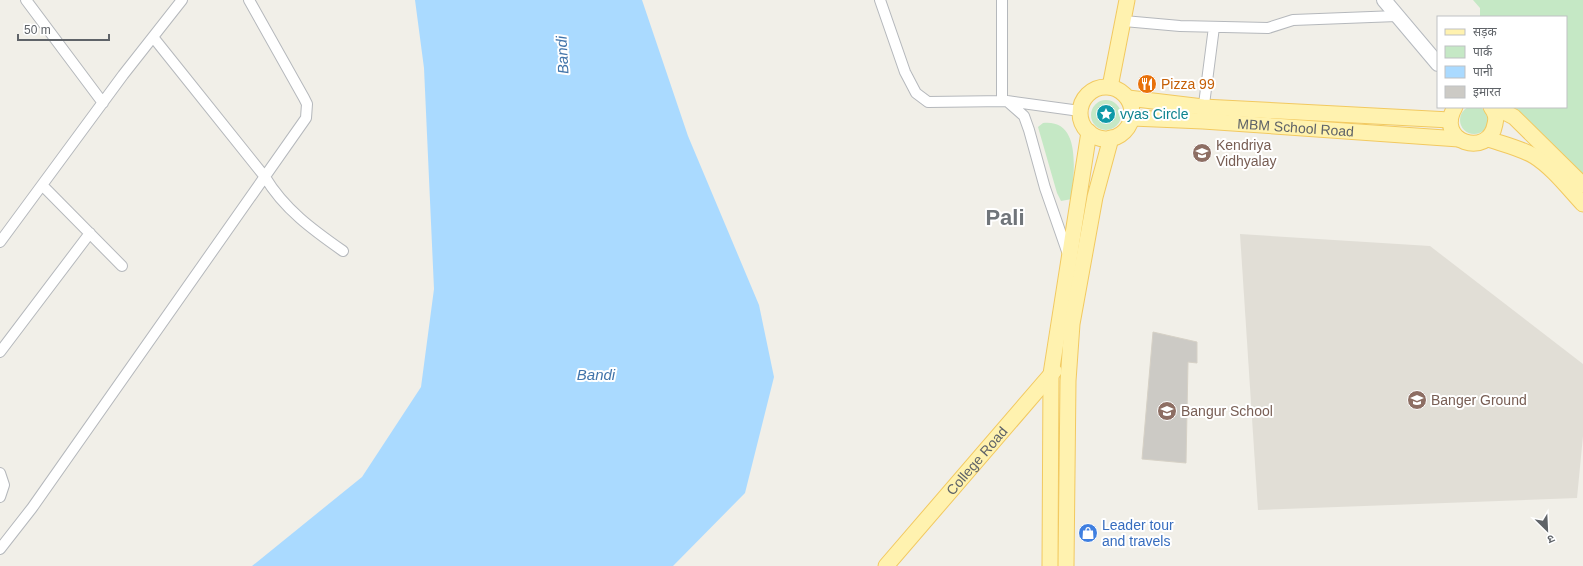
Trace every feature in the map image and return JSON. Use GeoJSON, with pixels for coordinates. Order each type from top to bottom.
{"type":"FeatureCollection","features":[{"type":"Feature","properties":{"kind":"main road"},"geometry":{"type":"LineString","coordinates":[[1110,87],[1127,0]]}},
{"type":"Feature","properties":{"kind":"main road"},"geometry":{"type":"LineString","coordinates":[[1110,87],[1117,89],[1128,98],[1131,104],[1132,118],[1125,131],[1111,138],[1096,137],[1084,126],[1080,111],[1082,104],[1090,92],[1096,89],[1110,87]]}},
{"type":"Feature","properties":{"kind":"main road","name":"MBM School Road"},"geometry":{"type":"LineString","coordinates":[[1128,98],[1203,114],[1459,139],[1474,144],[1488,139]]}},
{"type":"Feature","properties":{"kind":"main road"},"geometry":{"type":"LineString","coordinates":[[1491,108],[1496,121],[1492,134],[1488,139],[1520,149],[1536,157],[1551,169],[1583,204]]}},
{"type":"Feature","properties":{"kind":"main road"},"geometry":{"type":"LineString","coordinates":[[1497,108],[1517,120],[1583,185]]}},
{"type":"Feature","properties":{"kind":"main road"},"geometry":{"type":"LineString","coordinates":[[1452,113],[1451,127],[1459,139]]}},
{"type":"Feature","properties":{"kind":"main road","name":"MBM School Road"},"geometry":{"type":"LineString","coordinates":[[1132,118],[1203,114],[1452,113]]}},
{"type":"Feature","properties":{"kind":"main road"},"geometry":{"type":"LineString","coordinates":[[1050,566],[1050,374],[1089,132]]}},
{"type":"Feature","properties":{"kind":"main road"},"geometry":{"type":"LineString","coordinates":[[1066,566],[1069,356],[1082,264],[1095,197],[1111,138]]}},
{"type":"Feature","properties":{"kind":"main road","name":"College Road"},"geometry":{"type":"LineString","coordinates":[[886,566],[1050,374],[1069,356]]}},
{"type":"Feature","properties":{"kind":"street"},"geometry":{"type":"LineString","coordinates":[[26,0],[103,103]]}},
{"type":"Feature","properties":{"kind":"street"},"geometry":{"type":"LineString","coordinates":[[0,242],[103,103],[182,0]]}},
{"type":"Feature","properties":{"kind":"street"},"geometry":{"type":"LineString","coordinates":[[0,549],[32,508],[306,118],[307,104],[249,0]]}},
{"type":"Feature","properties":{"kind":"street"},"geometry":{"type":"LineString","coordinates":[[880,0],[905,72],[916,93],[928,102],[1004,101],[1080,111]]}},
{"type":"Feature","properties":{"kind":"street"},"geometry":{"type":"LineString","coordinates":[[1002,0],[1004,101]]}},
{"type":"Feature","properties":{"kind":"street"},"geometry":{"type":"LineString","coordinates":[[1384,0],[1437,63]]}},
{"type":"Feature","properties":{"kind":"street"},"geometry":{"type":"LineString","coordinates":[[1124,21],[1180,26],[1268,28],[1292,20],[1397,16]]}},
{"type":"Feature","properties":{"kind":"street"},"geometry":{"type":"LineString","coordinates":[[1203,114],[1214,27]]}},
{"type":"Feature","properties":{"kind":"street"},"geometry":{"type":"LineString","coordinates":[[153,37],[265,177],[275,194],[288,208],[309,226],[343,251]]}},
{"type":"Feature","properties":{"kind":"street"},"geometry":{"type":"LineString","coordinates":[[1004,101],[1024,116],[1030,130],[1045,188],[1069,257]]}},
{"type":"Feature","properties":{"kind":"street"},"geometry":{"type":"LineString","coordinates":[[42,185],[122,266]]}},
{"type":"Feature","properties":{"kind":"street"},"geometry":{"type":"LineString","coordinates":[[0,352],[90,233]]}},
{"type":"Feature","properties":{"kind":"street"},"geometry":{"type":"LineString","coordinates":[[0,474],[4,485],[4,490],[0,497]]}},
{"type":"Feature","properties":{"kind":"shaded area","name":"Banger Ground"},"geometry":{"type":"Polygon","coordinates":[[[1240,234],[1430,246],[1583,364],[1583,436],[1577,498],[1258,510],[1240,234]]]}},
{"type":"Feature","properties":{"kind":"green space"},"geometry":{"type":"Polygon","coordinates":[[[1473,0],[1583,0],[1583,187],[1502,108],[1567,108],[1567,16],[1480,16],[1480,8],[1473,0]]]}},
{"type":"Feature","properties":{"kind":"green space"},"geometry":{"type":"Polygon","coordinates":[[[1106,100],[1117,104],[1121,115],[1117,126],[1106,130],[1095,126],[1091,115],[1095,104],[1106,100]]]}},
{"type":"Feature","properties":{"kind":"green space"},"geometry":{"type":"Polygon","coordinates":[[[1469,108],[1479,108],[1484,110],[1488,120],[1484,130],[1474,134],[1464,130],[1460,120],[1464,110],[1469,108]]]}},
{"type":"Feature","properties":{"kind":"green space"},"geometry":{"type":"Polygon","coordinates":[[[1043,123],[1056,124],[1065,130],[1070,139],[1074,163],[1072,199],[1061,201],[1057,193],[1038,127],[1043,123]]]}},
{"type":"Feature","properties":{"kind":"water","name":"Bandi"},"geometry":{"type":"Polygon","coordinates":[[[415,0],[642,0],[688,136],[759,305],[774,377],[745,493],[673,566],[252,566],[362,477],[421,387],[434,289],[424,68],[415,0]]]}},
{"type":"Feature","properties":{"kind":"building","name":"Bangur School"},"geometry":{"type":"Polygon","coordinates":[[[1153,332],[1197,342],[1197,363],[1188,362],[1186,463],[1142,459],[1153,332]]]}},
{"type":"Feature","properties":{"kind":"place","name":"Pizza 99"},"geometry":{"type":"Point","coordinates":[1147,84]}},
{"type":"Feature","properties":{"kind":"place","name":"vyas Circle"},"geometry":{"type":"Point","coordinates":[1106,114]}},
{"type":"Feature","properties":{"kind":"place","name":"Kendriya Vidhyalay"},"geometry":{"type":"Point","coordinates":[1202,153]}},
{"type":"Feature","properties":{"kind":"place","name":"Banger Ground"},"geometry":{"type":"Point","coordinates":[1417,400]}},
{"type":"Feature","properties":{"kind":"place","name":"Bangur School"},"geometry":{"type":"Point","coordinates":[1167,411]}},
{"type":"Feature","properties":{"kind":"place","name":"Leader tour and travels"},"geometry":{"type":"Point","coordinates":[1088,533]}},
{"type":"Feature","properties":{"kind":"district","name":"Pali"},"geometry":{"type":"Point","coordinates":[1005,217]}}]}
